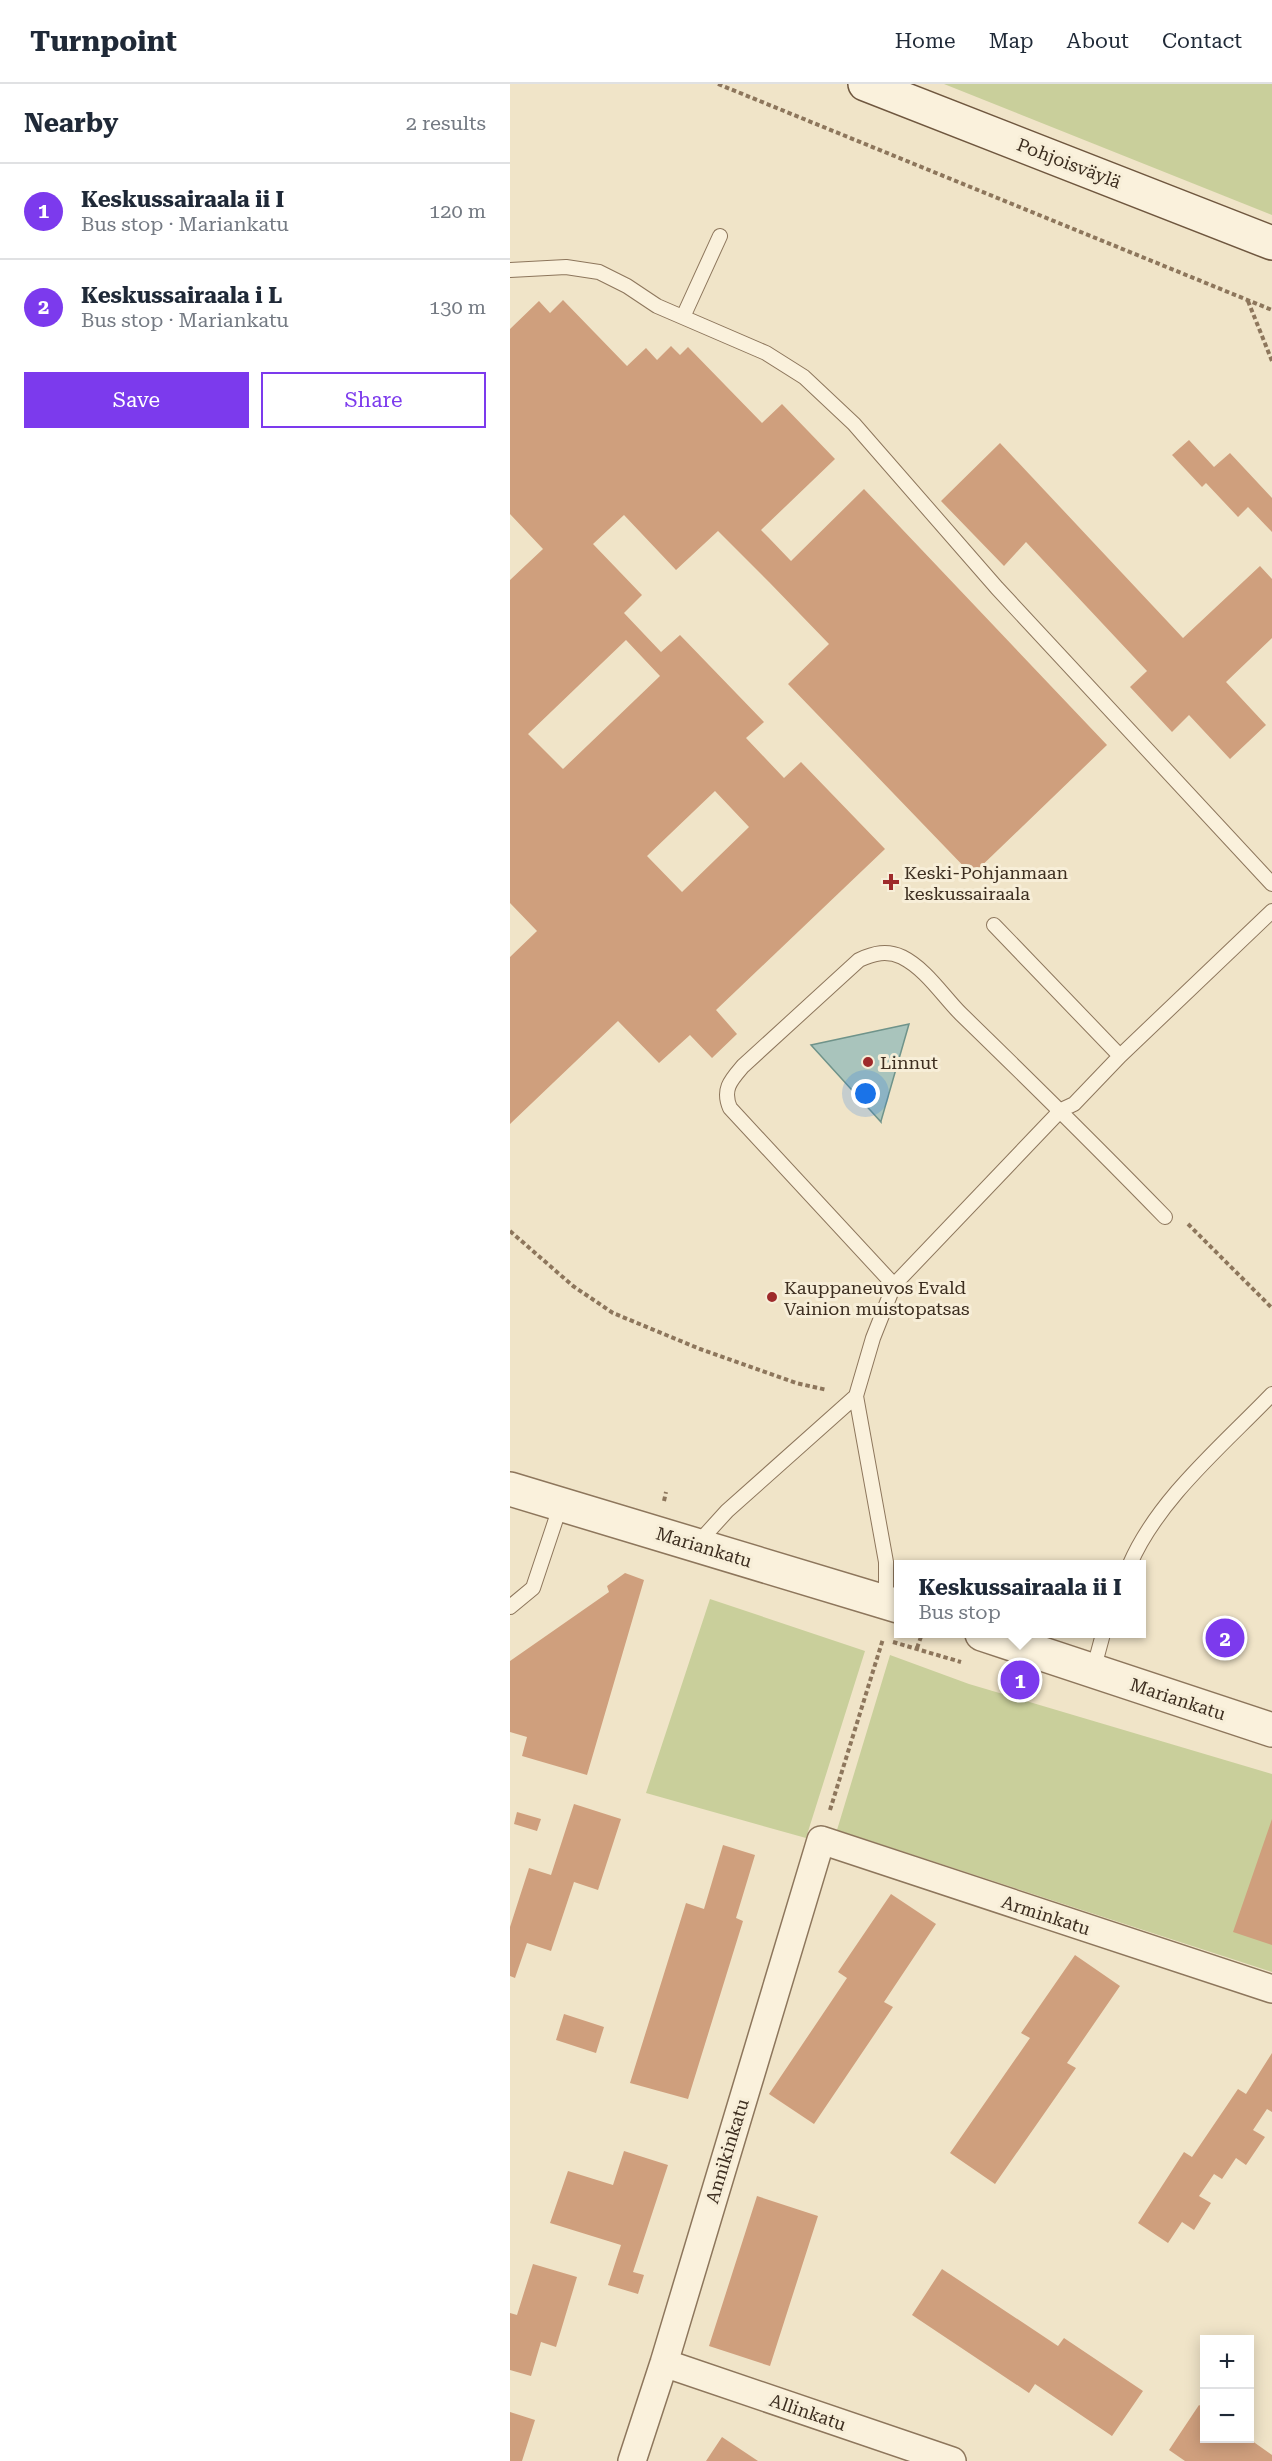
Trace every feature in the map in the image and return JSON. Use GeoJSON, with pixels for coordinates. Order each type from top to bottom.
{"type":"FeatureCollection","features":[{"type":"Feature","properties":{"kind":"street","name":"Pohjoisväylä"},"geometry":{"type":"LineString","coordinates":[[865,84],[1272,243]]}},
{"type":"Feature","properties":{"kind":"street","name":"Mariankatu"},"geometry":{"type":"LineString","coordinates":[[510,1489],[892,1605]]}},
{"type":"Feature","properties":{"kind":"street","name":"Mariankatu"},"geometry":{"type":"LineString","coordinates":[[994,1638],[1272,1730]]}},
{"type":"Feature","properties":{"kind":"street","name":"Arminkatu"},"geometry":{"type":"LineString","coordinates":[[821,1840],[1272,1989]]}},
{"type":"Feature","properties":{"kind":"street","name":"Annikinkatu"},"geometry":{"type":"LineString","coordinates":[[632,2461],[664,2364],[821,1840]]}},
{"type":"Feature","properties":{"kind":"street","name":"Allinkatu"},"geometry":{"type":"LineString","coordinates":[[664,2364],[952,2461]]}},
{"type":"Feature","properties":{"kind":"lane"},"geometry":{"type":"LineString","coordinates":[[683,317],[720,236]]}},
{"type":"Feature","properties":{"kind":"lane"},"geometry":{"type":"LineString","coordinates":[[510,270],[566,267],[599,272],[627,286],[657,306],[766,352],[804,377],[854,424],[989,579],[1272,884]]}},
{"type":"Feature","properties":{"kind":"lane"},"geometry":{"type":"LineString","coordinates":[[892,1605],[856,1396],[873,1338],[894,1285],[1061,1110],[1074,1104],[1120,1056],[1272,911]]}},
{"type":"Feature","properties":{"kind":"lane"},"geometry":{"type":"LineString","coordinates":[[994,925],[1120,1056]]}},
{"type":"Feature","properties":{"kind":"lane"},"geometry":{"type":"LineString","coordinates":[[894,1285],[730,1108],[725,1097],[730,1082],[743,1066],[859,960],[873,953],[890,953],[904,958],[923,973],[953,1006],[1061,1110],[1165,1217]]}},
{"type":"Feature","properties":{"kind":"lane"},"geometry":{"type":"LineString","coordinates":[[1132,1560],[1165,1505],[1272,1394]]}},
{"type":"Feature","properties":{"kind":"lane"},"geometry":{"type":"LineString","coordinates":[[696,1545],[727,1511],[856,1396]]}},
{"type":"Feature","properties":{"kind":"lane"},"geometry":{"type":"LineString","coordinates":[[510,1607],[533,1588],[561,1504]]}},
{"type":"Feature","properties":{"kind":"lane"},"geometry":{"type":"LineString","coordinates":[[1093,1671],[1102,1638]]}},
{"type":"Feature","properties":{"kind":"path"},"geometry":{"type":"LineString","coordinates":[[718,84],[1272,310]]}},
{"type":"Feature","properties":{"kind":"path"},"geometry":{"type":"LineString","coordinates":[[1248,300],[1272,361]]}},
{"type":"Feature","properties":{"kind":"path"},"geometry":{"type":"LineString","coordinates":[[510,1231],[573,1286],[614,1313],[681,1341],[774,1375],[856,1396]]}},
{"type":"Feature","properties":{"kind":"path"},"geometry":{"type":"LineString","coordinates":[[917,1648],[921,1638]]}},
{"type":"Feature","properties":{"kind":"path"},"geometry":{"type":"LineString","coordinates":[[821,1840],[883,1639]]}},
{"type":"Feature","properties":{"kind":"green space"},"geometry":{"type":"Polygon","coordinates":[[[944,84],[1272,84],[1272,215],[944,84]]]}},
{"type":"Feature","properties":{"kind":"green space"},"geometry":{"type":"Polygon","coordinates":[[[710,1599],[865,1651],[806,1838],[646,1793],[710,1599]]]}},
{"type":"Feature","properties":{"kind":"green space"},"geometry":{"type":"Polygon","coordinates":[[[890,1655],[969,1684],[1272,1774],[1272,1972],[837,1830],[890,1655]]]}},
{"type":"Feature","properties":{"kind":"water"},"geometry":{"type":"Polygon","coordinates":[[[909,1024],[881,1121],[881,1122],[811,1045],[909,1024]]]}},
{"type":"Feature","properties":{"kind":"building"},"geometry":{"type":"Polygon","coordinates":[[[563,300],[627,366],[646,348],[657,360],[671,346],[680,355],[688,347],[762,423],[782,404],[835,459],[761,530],[791,561],[864,489],[1107,745],[972,875],[788,684],[829,644],[718,531],[676,570],[624,515],[593,544],[642,595],[624,613],[661,652],[680,635],[764,722],[746,738],[784,778],[801,762],[885,849],[716,1010],[737,1034],[712,1058],[690,1035],[659,1063],[618,1021],[510,1124],[510,957],[537,931],[510,903],[510,580],[543,549],[510,514],[510,329],[539,301],[550,313],[563,300]],[[626,640],[528,734],[563,769],[660,676],[626,640]],[[715,791],[647,856],[682,892],[749,827],[715,791]]]}},
{"type":"Feature","properties":{"kind":"building"},"geometry":{"type":"Polygon","coordinates":[[[1189,440],[1214,467],[1230,453],[1272,498],[1272,532],[1248,507],[1238,517],[1206,483],[1202,487],[1172,455],[1189,440]]]}},
{"type":"Feature","properties":{"kind":"building"},"geometry":{"type":"Polygon","coordinates":[[[1000,443],[1183,638],[1260,566],[1272,579],[1272,638],[1226,682],[1266,725],[1230,759],[1189,715],[1172,732],[1130,687],[1147,671],[1026,542],[1004,566],[941,501],[1000,443]]]}},
{"type":"Feature","properties":{"kind":"building"},"geometry":{"type":"Polygon","coordinates":[[[625,1573],[644,1580],[587,1775],[522,1756],[527,1737],[510,1732],[510,1661],[609,1592],[607,1586],[625,1573]]]}},
{"type":"Feature","properties":{"kind":"building"},"geometry":{"type":"Polygon","coordinates":[[[574,1804],[621,1819],[598,1890],[574,1882],[551,1951],[527,1943],[515,1978],[510,1976],[510,1927],[529,1868],[551,1875],[574,1804]]]}},
{"type":"Feature","properties":{"kind":"building"},"geometry":{"type":"Polygon","coordinates":[[[517,1812],[541,1819],[537,1831],[514,1824],[517,1812]]]}},
{"type":"Feature","properties":{"kind":"building"},"geometry":{"type":"Polygon","coordinates":[[[1272,1819],[1272,1945],[1233,1932],[1272,1819]]]}},
{"type":"Feature","properties":{"kind":"building"},"geometry":{"type":"Polygon","coordinates":[[[723,1845],[755,1855],[736,1918],[743,1921],[688,2099],[630,2083],[686,1903],[704,1909],[723,1845]]]}},
{"type":"Feature","properties":{"kind":"building"},"geometry":{"type":"Polygon","coordinates":[[[891,1894],[936,1924],[884,2002],[893,2007],[814,2124],[769,2094],[847,1978],[838,1972],[891,1894]]]}},
{"type":"Feature","properties":{"kind":"building"},"geometry":{"type":"Polygon","coordinates":[[[1075,1955],[1120,1986],[1067,2063],[1076,2068],[995,2184],[950,2153],[1030,2038],[1021,2033],[1075,1955]]]}},
{"type":"Feature","properties":{"kind":"building"},"geometry":{"type":"Polygon","coordinates":[[[564,2014],[604,2027],[596,2053],[556,2040],[564,2014]]]}},
{"type":"Feature","properties":{"kind":"building"},"geometry":{"type":"Polygon","coordinates":[[[1272,2053],[1272,2112],[1267,2109],[1253,2130],[1265,2137],[1246,2165],[1236,2158],[1222,2179],[1214,2174],[1199,2196],[1211,2203],[1194,2230],[1182,2222],[1168,2243],[1138,2223],[1184,2152],[1192,2157],[1238,2089],[1246,2094],[1272,2053]]]}},
{"type":"Feature","properties":{"kind":"building"},"geometry":{"type":"Polygon","coordinates":[[[624,2151],[668,2165],[633,2272],[644,2275],[638,2294],[608,2285],[621,2245],[550,2223],[568,2171],[613,2185],[624,2151]]]}},
{"type":"Feature","properties":{"kind":"building"},"geometry":{"type":"Polygon","coordinates":[[[757,2196],[818,2216],[770,2366],[709,2346],[757,2196]]]}},
{"type":"Feature","properties":{"kind":"building"},"geometry":{"type":"Polygon","coordinates":[[[533,2264],[577,2277],[556,2347],[541,2342],[531,2376],[510,2370],[510,2313],[517,2315],[533,2264]]]}},
{"type":"Feature","properties":{"kind":"building"},"geometry":{"type":"Polygon","coordinates":[[[942,2269],[1058,2346],[1064,2338],[1143,2391],[1112,2436],[1035,2384],[1029,2393],[912,2315],[942,2269]]]}},
{"type":"Feature","properties":{"kind":"building"},"geometry":{"type":"Polygon","coordinates":[[[1199,2405],[1200,2443],[1254,2442],[1272,2455],[1272,2461],[1185,2461],[1169,2450],[1199,2405]]]}},
{"type":"Feature","properties":{"kind":"building"},"geometry":{"type":"Polygon","coordinates":[[[510,2412],[535,2420],[522,2461],[510,2461],[510,2412]]]}},
{"type":"Feature","properties":{"kind":"building"},"geometry":{"type":"Polygon","coordinates":[[[722,2437],[758,2461],[706,2461],[722,2437]]]}},
{"type":"Feature","properties":{"kind":"place","name":"Keski-Pohjanmaan keskussairaala"},"geometry":{"type":"Point","coordinates":[891,882]}},
{"type":"Feature","properties":{"kind":"place","name":"Linnut"},"geometry":{"type":"Point","coordinates":[868,1062]}},
{"type":"Feature","properties":{"kind":"place","name":"Kauppaneuvos Evald Vainion muistopatsas"},"geometry":{"type":"Point","coordinates":[772,1297]}},
{"type":"Feature","properties":{"kind":"place","name":"Keskussairaala i L"},"geometry":{"type":"Point","coordinates":[1225,1638]}},
{"type":"Feature","properties":{"kind":"place","name":"Keskussairaala ii I"},"geometry":{"type":"Point","coordinates":[1020,1680]}}]}
